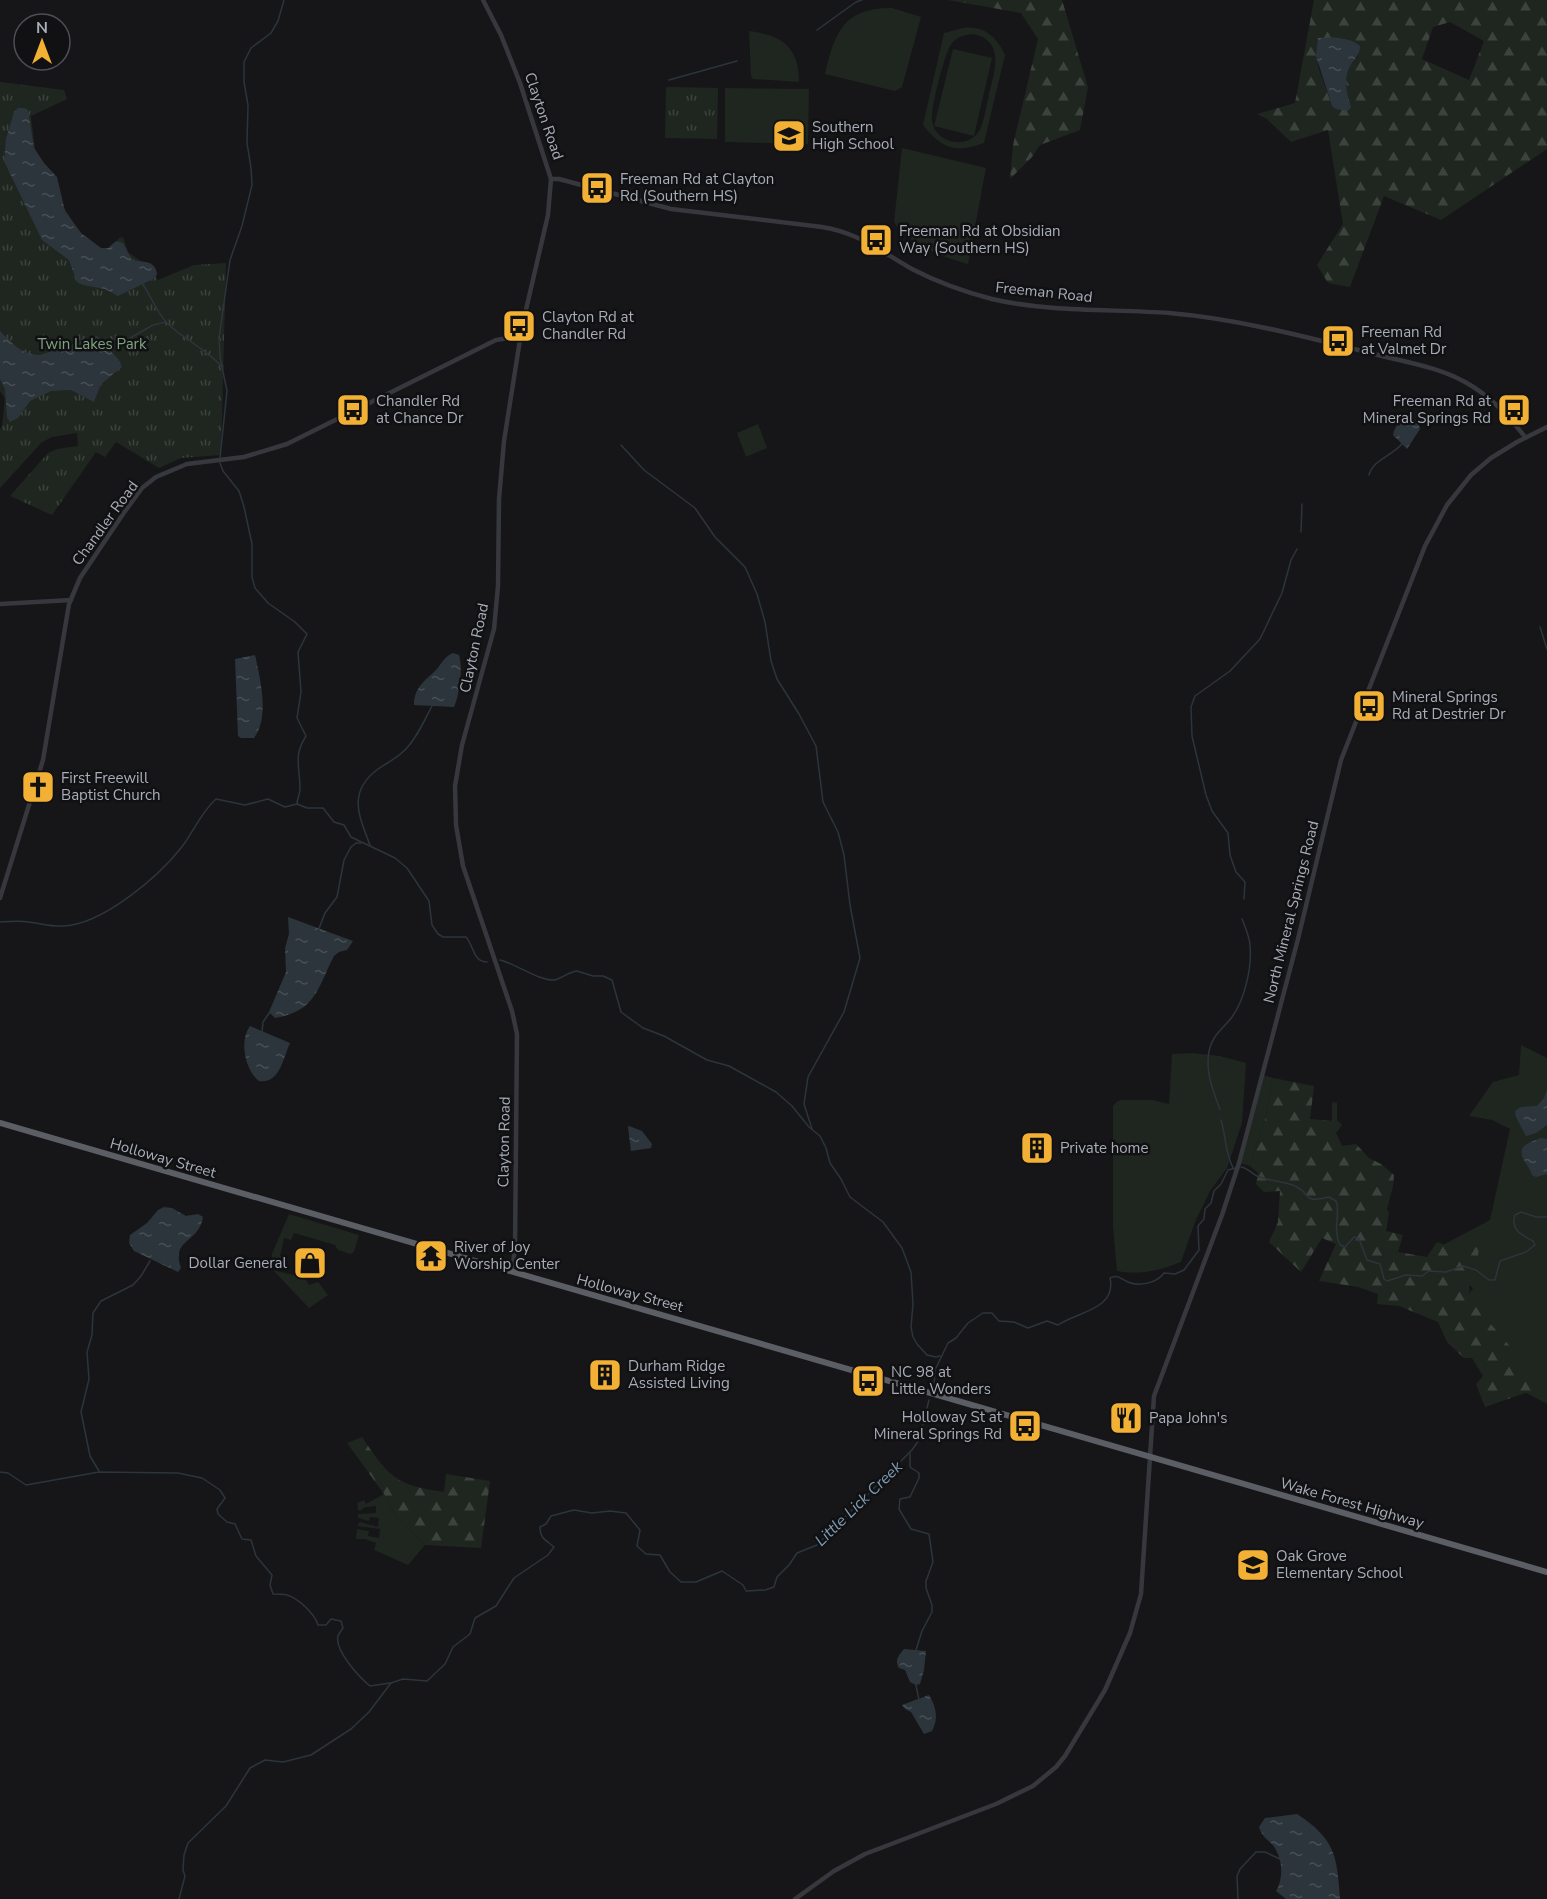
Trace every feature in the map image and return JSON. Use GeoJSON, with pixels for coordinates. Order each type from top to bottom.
{"type":"FeatureCollection","features":[{"type":"Feature","properties":{"kind":"highway","name":"Holloway Street"},"geometry":{"type":"LineString","coordinates":[[0,1123],[1150,1456]]}},
{"type":"Feature","properties":{"kind":"highway","name":"Wake Forest Highway"},"geometry":{"type":"LineString","coordinates":[[1150,1456],[1547,1572]]}},
{"type":"Feature","properties":{"kind":"street","name":"Clayton Road"},"geometry":{"type":"LineString","coordinates":[[483,0],[520,83],[551,179],[548,215],[520,338],[500,474],[498,586],[495,619],[487,660],[460,755],[456,779],[455,810],[463,866],[512,1011],[517,1034],[515,1228],[512,1272]]}},
{"type":"Feature","properties":{"kind":"street","name":"Freeman Road"},"geometry":{"type":"LineString","coordinates":[[551,179],[559,179],[671,209],[842,231],[867,241],[933,279],[996,300],[1029,305],[1167,313],[1231,320],[1407,362],[1450,375],[1475,388],[1494,403],[1525,438]]}},
{"type":"Feature","properties":{"kind":"street","name":"Chandler Road"},"geometry":{"type":"LineString","coordinates":[[0,898],[43,760],[71,600],[84,572],[142,488],[162,474],[187,464],[244,457],[287,444],[496,340],[520,338]]}},
{"type":"Feature","properties":{"kind":"street","name":"North Mineral Springs Road"},"geometry":{"type":"LineString","coordinates":[[795,1899],[834,1871],[865,1854],[1022,1792],[1044,1778],[1065,1756],[1105,1690],[1136,1618],[1142,1586],[1155,1390],[1237,1172],[1298,939],[1341,760],[1430,534],[1454,495],[1486,462],[1525,438],[1547,428]]}},
{"type":"Feature","properties":{"kind":"street"},"geometry":{"type":"LineString","coordinates":[[0,604],[71,600]]}},
{"type":"Feature","properties":{"kind":"green space"},"geometry":{"type":"Polygon","coordinates":[[[948,0],[1062,0],[1088,87],[1080,130],[1040,145],[1032,157],[1010,179],[1013,145],[1038,39],[1021,13],[948,0]]]}},
{"type":"Feature","properties":{"kind":"green space"},"geometry":{"type":"Polygon","coordinates":[[[1314,0],[1547,0],[1547,149],[1441,220],[1384,196],[1350,287],[1328,283],[1317,265],[1343,224],[1328,130],[1291,142],[1267,119],[1257,114],[1295,103],[1314,0]],[[1450,22],[1433,27],[1422,59],[1469,80],[1484,41],[1450,22]],[[1328,38],[1318,66],[1332,106],[1351,107],[1346,80],[1349,68],[1358,56],[1356,43],[1328,38]]]}},
{"type":"Feature","properties":{"kind":"green space"},"geometry":{"type":"Polygon","coordinates":[[[892,8],[921,17],[902,87],[895,91],[825,74],[837,35],[844,25],[863,12],[892,8]]]}},
{"type":"Feature","properties":{"kind":"green space"},"geometry":{"type":"Polygon","coordinates":[[[963,28],[983,30],[994,38],[1005,55],[984,143],[965,148],[949,147],[936,139],[923,125],[944,33],[963,28]],[[972,34],[958,38],[952,43],[946,57],[936,92],[932,119],[937,133],[949,141],[964,142],[971,139],[977,134],[983,122],[995,70],[995,60],[990,43],[972,34]]]}},
{"type":"Feature","properties":{"kind":"green space"},"geometry":{"type":"Polygon","coordinates":[[[749,31],[771,36],[786,45],[796,60],[799,82],[753,79],[749,31]]]}},
{"type":"Feature","properties":{"kind":"green space"},"geometry":{"type":"Polygon","coordinates":[[[953,49],[992,58],[974,136],[934,126],[953,49]]]}},
{"type":"Feature","properties":{"kind":"green space","name":"Twin Lakes Park"},"geometry":{"type":"Polygon","coordinates":[[[0,82],[64,90],[67,99],[31,116],[35,149],[59,200],[89,242],[109,252],[119,238],[123,237],[128,252],[142,262],[158,280],[194,265],[226,263],[221,455],[181,458],[159,468],[116,442],[105,457],[96,452],[52,515],[10,496],[48,453],[57,449],[78,446],[77,433],[52,437],[42,442],[0,488],[0,429],[5,398],[0,391],[0,82]]]}},
{"type":"Feature","properties":{"kind":"green space"},"geometry":{"type":"Polygon","coordinates":[[[666,87],[718,88],[717,139],[665,138],[666,87]]]}},
{"type":"Feature","properties":{"kind":"green space"},"geometry":{"type":"Polygon","coordinates":[[[725,88],[809,89],[808,144],[725,142],[725,88]]]}},
{"type":"Feature","properties":{"kind":"green space"},"geometry":{"type":"Polygon","coordinates":[[[902,148],[986,168],[968,264],[938,254],[917,243],[900,230],[894,222],[902,148]]]}},
{"type":"Feature","properties":{"kind":"green space"},"geometry":{"type":"Polygon","coordinates":[[[758,424],[767,448],[746,457],[737,433],[758,424]]]}},
{"type":"Feature","properties":{"kind":"green space"},"geometry":{"type":"Polygon","coordinates":[[[1521,1045],[1547,1058],[1547,1404],[1512,1385],[1445,1333],[1473,1288],[1431,1259],[1441,1246],[1490,1220],[1510,1129],[1492,1120],[1469,1116],[1493,1082],[1519,1075],[1521,1045]]]}},
{"type":"Feature","properties":{"kind":"green space"},"geometry":{"type":"Polygon","coordinates":[[[1192,1053],[1220,1056],[1246,1063],[1242,1123],[1227,1168],[1210,1191],[1195,1222],[1181,1262],[1149,1271],[1134,1273],[1117,1271],[1113,1227],[1113,1106],[1122,1100],[1153,1100],[1169,1104],[1172,1054],[1192,1053]]]}},
{"type":"Feature","properties":{"kind":"green space"},"geometry":{"type":"Polygon","coordinates":[[[1263,1075],[1273,1078],[1265,1120],[1250,1166],[1240,1163],[1263,1075]]]}},
{"type":"Feature","properties":{"kind":"green space"},"geometry":{"type":"Polygon","coordinates":[[[1273,1078],[1314,1086],[1310,1119],[1332,1121],[1332,1102],[1337,1103],[1337,1120],[1342,1125],[1336,1133],[1342,1146],[1356,1144],[1369,1158],[1394,1175],[1387,1209],[1389,1212],[1386,1231],[1403,1235],[1398,1252],[1427,1257],[1437,1242],[1453,1248],[1479,1247],[1477,1265],[1469,1284],[1470,1300],[1514,1351],[1540,1388],[1485,1407],[1476,1384],[1483,1376],[1472,1358],[1464,1358],[1447,1342],[1438,1322],[1399,1306],[1377,1304],[1378,1294],[1358,1287],[1319,1281],[1336,1244],[1322,1238],[1301,1272],[1269,1242],[1278,1222],[1280,1191],[1264,1192],[1256,1184],[1258,1173],[1250,1166],[1265,1120],[1273,1078]]]}},
{"type":"Feature","properties":{"kind":"green space"},"geometry":{"type":"Polygon","coordinates":[[[289,1214],[359,1235],[354,1252],[350,1254],[338,1250],[335,1245],[294,1233],[291,1240],[284,1238],[280,1256],[285,1258],[283,1263],[272,1260],[272,1254],[289,1214]]]}},
{"type":"Feature","properties":{"kind":"green space"},"geometry":{"type":"Polygon","coordinates":[[[273,1270],[305,1278],[309,1285],[318,1282],[328,1295],[309,1308],[273,1270]]]}},
{"type":"Feature","properties":{"kind":"green space"},"geometry":{"type":"Polygon","coordinates":[[[362,1437],[387,1470],[395,1477],[414,1486],[444,1492],[446,1474],[490,1481],[481,1548],[425,1545],[396,1517],[384,1494],[347,1443],[362,1437]]]}},
{"type":"Feature","properties":{"kind":"green space"},"geometry":{"type":"Polygon","coordinates":[[[384,1494],[396,1517],[425,1545],[408,1565],[374,1550],[376,1543],[356,1539],[357,1529],[369,1531],[368,1536],[379,1538],[380,1529],[357,1526],[360,1522],[378,1527],[379,1518],[370,1517],[369,1521],[358,1518],[358,1514],[376,1513],[376,1506],[365,1507],[360,1511],[357,1503],[364,1500],[366,1504],[384,1494]]]}},
{"type":"Feature","properties":{"kind":"water"},"geometry":{"type":"Polygon","coordinates":[[[1318,38],[1346,39],[1360,46],[1359,53],[1347,74],[1346,85],[1351,107],[1348,111],[1332,106],[1316,56],[1318,38]]]}},
{"type":"Feature","properties":{"kind":"water"},"geometry":{"type":"Polygon","coordinates":[[[18,108],[28,110],[34,148],[57,177],[65,211],[81,233],[101,248],[108,248],[116,241],[123,243],[132,260],[154,266],[157,274],[155,278],[118,296],[105,289],[83,285],[77,282],[69,260],[42,240],[4,161],[6,139],[14,112],[18,108]]]}},
{"type":"Feature","properties":{"kind":"water"},"geometry":{"type":"Polygon","coordinates":[[[0,331],[22,351],[40,355],[97,336],[119,360],[122,367],[101,384],[94,402],[71,390],[51,391],[30,401],[18,418],[10,422],[7,417],[5,389],[0,379],[0,331]]]}},
{"type":"Feature","properties":{"kind":"water"},"geometry":{"type":"Polygon","coordinates":[[[1413,419],[1418,421],[1420,429],[1407,449],[1393,435],[1400,423],[1413,419]]]}},
{"type":"Feature","properties":{"kind":"water"},"geometry":{"type":"Polygon","coordinates":[[[453,653],[459,655],[461,667],[454,707],[414,705],[416,693],[421,685],[453,653]]]}},
{"type":"Feature","properties":{"kind":"water"},"geometry":{"type":"Polygon","coordinates":[[[255,655],[262,697],[262,719],[254,738],[241,738],[238,736],[235,659],[255,655]]]}},
{"type":"Feature","properties":{"kind":"water"},"geometry":{"type":"Polygon","coordinates":[[[288,917],[353,941],[347,950],[334,956],[319,988],[307,1004],[289,1015],[275,1018],[269,1012],[286,972],[285,948],[289,934],[288,917]]]}},
{"type":"Feature","properties":{"kind":"water"},"geometry":{"type":"Polygon","coordinates":[[[250,1026],[290,1043],[280,1069],[266,1081],[259,1081],[247,1063],[244,1047],[250,1026]]]}},
{"type":"Feature","properties":{"kind":"water"},"geometry":{"type":"Polygon","coordinates":[[[1547,1090],[1547,1125],[1536,1133],[1526,1136],[1515,1111],[1521,1107],[1537,1106],[1547,1090]]]}},
{"type":"Feature","properties":{"kind":"water"},"geometry":{"type":"Polygon","coordinates":[[[629,1126],[642,1131],[652,1144],[651,1148],[631,1151],[629,1126]]]}},
{"type":"Feature","properties":{"kind":"water"},"geometry":{"type":"Polygon","coordinates":[[[1541,1138],[1547,1139],[1547,1174],[1536,1177],[1532,1175],[1522,1151],[1527,1144],[1541,1138]]]}},
{"type":"Feature","properties":{"kind":"water"},"geometry":{"type":"Polygon","coordinates":[[[164,1207],[172,1208],[186,1216],[198,1214],[203,1217],[198,1230],[180,1249],[181,1268],[178,1272],[134,1251],[129,1243],[130,1235],[164,1207]]]}},
{"type":"Feature","properties":{"kind":"water"},"geometry":{"type":"Polygon","coordinates":[[[904,1649],[926,1651],[920,1684],[910,1682],[905,1670],[899,1668],[898,1658],[904,1649]]]}},
{"type":"Feature","properties":{"kind":"water"},"geometry":{"type":"Polygon","coordinates":[[[929,1695],[936,1717],[932,1731],[924,1734],[911,1712],[902,1705],[929,1695]]]}},
{"type":"Feature","properties":{"kind":"water"},"geometry":{"type":"Polygon","coordinates":[[[1297,1814],[1327,1840],[1332,1849],[1340,1899],[1286,1899],[1276,1891],[1281,1876],[1280,1860],[1274,1847],[1259,1827],[1265,1818],[1297,1814]]]}},
{"type":"Feature","properties":{"kind":"waterway"},"geometry":{"type":"LineString","coordinates":[[220,458],[227,391],[220,357],[219,338],[230,260],[242,226],[252,185],[247,143],[248,105],[244,82],[244,62],[251,48],[271,33],[278,21],[284,0]]}},
{"type":"Feature","properties":{"kind":"waterway"},"geometry":{"type":"LineString","coordinates":[[817,30],[862,0]]}},
{"type":"Feature","properties":{"kind":"waterway"},"geometry":{"type":"LineString","coordinates":[[669,80],[737,61]]}},
{"type":"Feature","properties":{"kind":"waterway"},"geometry":{"type":"LineString","coordinates":[[142,283],[167,323],[222,367]]}},
{"type":"Feature","properties":{"kind":"waterway"},"geometry":{"type":"LineString","coordinates":[[109,350],[153,325],[166,322]]}},
{"type":"Feature","properties":{"kind":"waterway"},"geometry":{"type":"LineString","coordinates":[[1369,475],[1378,462],[1402,444]]}},
{"type":"Feature","properties":{"kind":"waterway"},"geometry":{"type":"LineString","coordinates":[[621,445],[644,470],[695,508],[715,537],[745,567],[757,594],[777,679],[816,746],[823,802],[838,832],[844,855],[860,958],[844,1012],[808,1077],[804,1104],[812,1129]]}},
{"type":"Feature","properties":{"kind":"waterway"},"geometry":{"type":"LineString","coordinates":[[220,463],[223,471],[239,491],[244,507],[252,544],[252,577],[255,588],[268,603],[295,622],[307,634],[298,652],[301,692],[297,718],[306,736],[298,756],[300,789],[297,804]]}},
{"type":"Feature","properties":{"kind":"waterway"},"geometry":{"type":"LineString","coordinates":[[1301,532],[1302,504]]}},
{"type":"Feature","properties":{"kind":"waterway"},"geometry":{"type":"LineString","coordinates":[[1244,899],[1245,882],[1236,872],[1230,855],[1228,833],[1212,811],[1206,795],[1192,736],[1191,707],[1195,696],[1230,671],[1260,639],[1282,593],[1291,560],[1297,549]]}},
{"type":"Feature","properties":{"kind":"waterway"},"geometry":{"type":"LineString","coordinates":[[1540,627],[1547,649]]}},
{"type":"Feature","properties":{"kind":"waterway"},"geometry":{"type":"LineString","coordinates":[[370,845],[358,805],[362,786],[378,769],[399,756],[409,745],[432,706]]}},
{"type":"Feature","properties":{"kind":"waterway"},"geometry":{"type":"LineString","coordinates":[[0,922],[21,921],[64,926],[96,917],[144,885],[171,860],[216,799],[245,805],[268,799],[285,807],[297,804],[307,808],[323,808],[334,822],[344,825],[351,837],[395,858],[407,868],[429,901],[432,925],[438,934],[443,937],[466,937],[476,956],[487,962]]}},
{"type":"Feature","properties":{"kind":"waterway"},"geometry":{"type":"LineString","coordinates":[[318,931],[325,913],[337,897],[344,860],[351,847],[356,843],[361,843]]}},
{"type":"Feature","properties":{"kind":"waterway"},"geometry":{"type":"LineString","coordinates":[[1220,1110],[1210,1081],[1208,1059],[1213,1041],[1237,1010],[1247,983],[1250,943],[1242,919]]}},
{"type":"Feature","properties":{"kind":"waterway"},"geometry":{"type":"LineString","coordinates":[[500,960],[548,980],[577,971],[612,980],[621,1012],[643,1028],[664,1036],[707,1060],[729,1066],[776,1092],[792,1106],[809,1127],[820,1136],[830,1163],[850,1197],[883,1222],[902,1248],[911,1272],[913,1337],[927,1355],[940,1356]]}},
{"type":"Feature","properties":{"kind":"waterway"},"geometry":{"type":"LineString","coordinates":[[262,1032],[263,1022],[270,1012]]}},
{"type":"Feature","properties":{"kind":"waterway"},"geometry":{"type":"LineString","coordinates":[[1221,1120],[1228,1156],[1233,1168]]}},
{"type":"Feature","properties":{"kind":"waterway","name":"Little Lick Creek"},"geometry":{"type":"LineString","coordinates":[[1241,1167],[1262,1178],[1295,1186],[1310,1198],[1329,1197],[1336,1201],[1337,1233],[1340,1245],[1345,1247],[1354,1237],[1359,1239],[1367,1260],[1380,1264],[1384,1279],[1387,1281],[1406,1275],[1422,1276],[1429,1271],[1446,1272],[1463,1266],[1476,1270],[1489,1280],[1495,1280],[1500,1261],[1526,1252],[1535,1245],[1516,1228],[1515,1215],[1521,1212],[1536,1217],[1547,1217]]}},
{"type":"Feature","properties":{"kind":"waterway","name":"Little Lick Creek"},"geometry":{"type":"LineString","coordinates":[[934,1386],[935,1370],[948,1343],[956,1338],[968,1323],[983,1313],[992,1313],[999,1321],[1014,1322],[1028,1328],[1047,1321],[1058,1325],[1101,1304],[1111,1289],[1110,1278],[1118,1277],[1125,1281],[1142,1284],[1152,1282],[1164,1273],[1175,1274],[1184,1270],[1199,1250],[1198,1226],[1204,1219],[1205,1209],[1211,1203],[1214,1191],[1221,1184],[1228,1170],[1236,1168]]}},
{"type":"Feature","properties":{"kind":"waterway"},"geometry":{"type":"LineString","coordinates":[[99,1471],[90,1456],[81,1412],[89,1379],[87,1352],[92,1335],[93,1313],[101,1301],[133,1285],[150,1261]]}},
{"type":"Feature","properties":{"kind":"waterway","name":"Little Lick Creek"},"geometry":{"type":"LineString","coordinates":[[179,1899],[185,1876],[184,1855],[188,1843],[226,1806],[250,1768],[265,1760],[283,1762],[311,1755],[351,1729],[369,1712],[391,1683],[403,1679],[427,1681],[445,1664],[453,1647],[470,1634],[475,1618],[496,1606],[514,1578],[548,1555],[554,1547],[542,1537],[540,1527],[546,1524],[551,1516],[574,1510],[592,1513],[610,1511],[626,1513],[640,1530],[637,1546],[646,1554],[660,1555],[670,1572],[681,1582],[696,1582],[722,1571],[743,1585],[746,1591],[765,1590],[774,1587],[777,1577],[797,1553],[817,1545],[912,1450],[919,1440],[929,1400]]}},
{"type":"Feature","properties":{"kind":"waterway"},"geometry":{"type":"LineString","coordinates":[[910,1454],[910,1467],[919,1473],[919,1478],[910,1497],[900,1499],[899,1509],[911,1529],[929,1534],[933,1562],[926,1581],[932,1612],[922,1631],[916,1650]]}},
{"type":"Feature","properties":{"kind":"waterway"},"geometry":{"type":"LineString","coordinates":[[0,1472],[8,1473],[26,1485],[99,1472],[178,1473],[202,1478],[220,1490],[225,1498],[217,1509],[218,1514],[227,1522],[235,1524],[242,1539],[251,1540],[256,1556],[272,1575],[270,1585],[273,1594],[287,1595],[296,1599],[310,1611],[318,1625],[326,1625],[331,1619],[341,1621],[343,1628],[338,1636],[340,1649],[360,1677],[370,1686],[390,1683]]}},
{"type":"Feature","properties":{"kind":"waterway"},"geometry":{"type":"LineString","coordinates":[[916,1685],[919,1700]]}},
{"type":"Feature","properties":{"kind":"waterway"},"geometry":{"type":"LineString","coordinates":[[1238,1899],[1237,1876],[1240,1869],[1256,1852],[1265,1852],[1280,1859]]}},
{"type":"Feature","properties":{"kind":"place","name":"Southern High School"},"geometry":{"type":"Point","coordinates":[789,136]}},
{"type":"Feature","properties":{"kind":"place","name":"Freeman Rd at Clayton Rd (Southern HS)"},"geometry":{"type":"Point","coordinates":[597,188]}},
{"type":"Feature","properties":{"kind":"place","name":"Freeman Rd at Obsidian Way (Southern HS)"},"geometry":{"type":"Point","coordinates":[876,240]}},
{"type":"Feature","properties":{"kind":"place","name":"Clayton Rd at Chandler Rd"},"geometry":{"type":"Point","coordinates":[519,326]}},
{"type":"Feature","properties":{"kind":"place","name":"Freeman Rd at Valmet Dr"},"geometry":{"type":"Point","coordinates":[1338,341]}},
{"type":"Feature","properties":{"kind":"place","name":"Chandler Rd at Chance Dr"},"geometry":{"type":"Point","coordinates":[353,410]}},
{"type":"Feature","properties":{"kind":"place","name":"Freeman Rd at Mineral Springs Rd"},"geometry":{"type":"Point","coordinates":[1514,410]}},
{"type":"Feature","properties":{"kind":"place","name":"Mineral Springs Rd at Destrier Dr"},"geometry":{"type":"Point","coordinates":[1369,706]}},
{"type":"Feature","properties":{"kind":"place","name":"First Freewill Baptist Church"},"geometry":{"type":"Point","coordinates":[38,787]}},
{"type":"Feature","properties":{"kind":"place","name":"Private home"},"geometry":{"type":"Point","coordinates":[1037,1148]}},
{"type":"Feature","properties":{"kind":"place","name":"River of Joy Worship Center"},"geometry":{"type":"Point","coordinates":[431,1256]}},
{"type":"Feature","properties":{"kind":"place","name":"Dollar General"},"geometry":{"type":"Point","coordinates":[310,1263]}},
{"type":"Feature","properties":{"kind":"place","name":"Durham Ridge Assisted Living"},"geometry":{"type":"Point","coordinates":[605,1375]}},
{"type":"Feature","properties":{"kind":"place","name":"NC 98 at Little Wonders"},"geometry":{"type":"Point","coordinates":[868,1381]}},
{"type":"Feature","properties":{"kind":"place","name":"Papa John's"},"geometry":{"type":"Point","coordinates":[1126,1418]}},
{"type":"Feature","properties":{"kind":"place","name":"Holloway St at Mineral Springs Rd"},"geometry":{"type":"Point","coordinates":[1025,1426]}},
{"type":"Feature","properties":{"kind":"place","name":"Oak Grove Elementary School"},"geometry":{"type":"Point","coordinates":[1253,1565]}}]}
